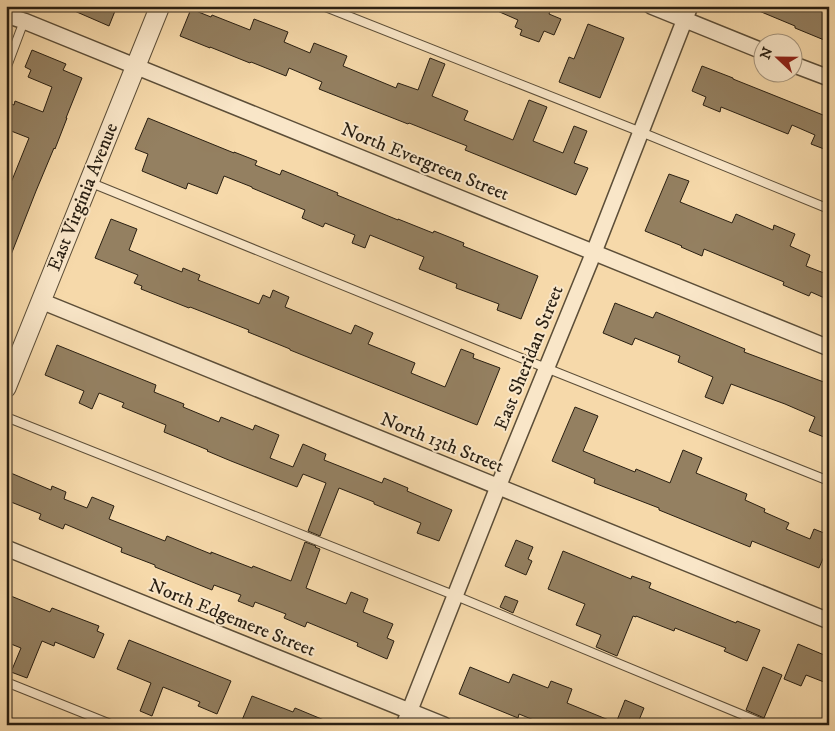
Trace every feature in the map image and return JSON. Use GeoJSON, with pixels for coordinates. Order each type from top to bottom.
{"type":"FeatureCollection","features":[{"type":"Feature","properties":{"kind":"street","name":"East Virginia Avenue"},"geometry":{"type":"LineString","coordinates":[[6,388],[160,6]]}},
{"type":"Feature","properties":{"kind":"street"},"geometry":{"type":"LineString","coordinates":[[651,6],[688,13],[752,46]]}},
{"type":"Feature","properties":{"kind":"street","name":"East Sheridan Street"},"geometry":{"type":"LineString","coordinates":[[407,718],[688,13]]}},
{"type":"Feature","properties":{"kind":"street","name":"North Evergreen Street"},"geometry":{"type":"LineString","coordinates":[[6,15],[829,348]]}},
{"type":"Feature","properties":{"kind":"street"},"geometry":{"type":"LineString","coordinates":[[802,68],[829,78]]}},
{"type":"Feature","properties":{"kind":"street","name":"North 13th Street"},"geometry":{"type":"LineString","coordinates":[[41,301],[829,621]]}},
{"type":"Feature","properties":{"kind":"street","name":"North Edgemere Street"},"geometry":{"type":"LineString","coordinates":[[6,548],[407,718],[444,725]]}},
{"type":"Feature","properties":{"kind":"lane"},"geometry":{"type":"LineString","coordinates":[[323,6],[829,209]]}},
{"type":"Feature","properties":{"kind":"lane"},"geometry":{"type":"LineString","coordinates":[[6,69],[24,21]]}},
{"type":"Feature","properties":{"kind":"lane"},"geometry":{"type":"LineString","coordinates":[[90,182],[829,482]]}},
{"type":"Feature","properties":{"kind":"lane"},"geometry":{"type":"LineString","coordinates":[[6,417],[456,596],[767,725]]}},
{"type":"Feature","properties":{"kind":"lane"},"geometry":{"type":"LineString","coordinates":[[6,682],[113,725]]}},
{"type":"Feature","properties":{"kind":"building"},"geometry":{"type":"Polygon","coordinates":[[[63,6],[117,6],[109,26],[63,6]]]}},
{"type":"Feature","properties":{"kind":"building"},"geometry":{"type":"Polygon","coordinates":[[[486,6],[552,6],[549,14],[561,19],[554,35],[544,31],[539,42],[520,35],[522,30],[515,27],[518,20],[486,6]]]}},
{"type":"Feature","properties":{"kind":"building"},"geometry":{"type":"Polygon","coordinates":[[[747,6],[817,6],[829,11],[829,42],[795,28],[795,26],[747,6]]]}},
{"type":"Feature","properties":{"kind":"building"},"geometry":{"type":"Polygon","coordinates":[[[191,9],[250,30],[254,19],[288,32],[284,42],[310,53],[314,43],[347,56],[343,66],[396,88],[398,83],[418,90],[430,58],[445,64],[432,96],[468,111],[464,120],[513,140],[529,100],[547,107],[533,141],[563,153],[574,126],[587,131],[574,163],[588,168],[576,195],[465,150],[467,146],[319,89],[322,82],[289,68],[286,76],[180,36],[191,9]]]}},
{"type":"Feature","properties":{"kind":"building"},"geometry":{"type":"Polygon","coordinates":[[[588,24],[624,38],[600,98],[559,82],[569,57],[574,59],[588,24]]]}},
{"type":"Feature","properties":{"kind":"building"},"geometry":{"type":"Polygon","coordinates":[[[32,50],[66,64],[63,70],[82,78],[7,265],[6,195],[29,138],[6,129],[6,102],[14,105],[15,101],[43,112],[52,87],[28,77],[31,70],[25,67],[32,50]]]}},
{"type":"Feature","properties":{"kind":"building"},"geometry":{"type":"Polygon","coordinates":[[[702,66],[823,115],[829,103],[829,140],[827,140],[824,149],[811,144],[815,135],[792,125],[788,134],[721,107],[720,112],[703,105],[706,97],[692,91],[702,66]]]}},
{"type":"Feature","properties":{"kind":"building"},"geometry":{"type":"Polygon","coordinates":[[[148,118],[257,161],[255,165],[280,175],[282,170],[398,220],[464,243],[463,246],[538,276],[521,319],[497,310],[499,304],[456,288],[457,284],[419,269],[424,257],[370,235],[365,248],[352,243],[355,235],[325,223],[323,227],[302,218],[305,210],[224,176],[217,194],[188,183],[186,189],[142,171],[148,154],[135,149],[148,118]]]}},
{"type":"Feature","properties":{"kind":"building"},"geometry":{"type":"Polygon","coordinates":[[[669,174],[689,181],[680,202],[732,223],[736,214],[773,230],[774,225],[795,234],[790,246],[810,255],[806,266],[829,275],[829,300],[811,292],[809,296],[783,285],[784,282],[704,249],[702,256],[645,231],[669,174]]]}},
{"type":"Feature","properties":{"kind":"building"},"geometry":{"type":"Polygon","coordinates":[[[111,219],[137,229],[129,250],[182,272],[183,268],[200,275],[198,280],[259,304],[263,295],[270,298],[273,290],[289,297],[285,307],[351,334],[355,325],[373,333],[368,344],[415,363],[411,373],[445,387],[461,349],[474,354],[473,358],[500,368],[477,425],[290,350],[248,332],[249,330],[141,289],[142,286],[134,283],[138,275],[95,258],[111,219]]]}},
{"type":"Feature","properties":{"kind":"building"},"geometry":{"type":"Polygon","coordinates":[[[615,303],[653,318],[656,312],[745,349],[744,352],[829,384],[829,439],[809,431],[815,417],[731,384],[723,404],[705,397],[713,377],[678,362],[680,356],[635,338],[632,345],[603,333],[615,303]]]}},
{"type":"Feature","properties":{"kind":"building"},"geometry":{"type":"Polygon","coordinates":[[[57,345],[156,385],[154,392],[184,404],[183,407],[219,422],[221,417],[253,430],[255,425],[279,435],[270,458],[293,467],[303,444],[326,454],[324,460],[382,483],[384,478],[408,488],[407,491],[452,510],[439,541],[417,533],[421,523],[339,488],[320,536],[308,531],[326,483],[303,474],[297,487],[231,461],[164,432],[166,425],[122,407],[124,403],[99,393],[92,409],[79,403],[84,391],[45,375],[57,345]]]}},
{"type":"Feature","properties":{"kind":"building"},"geometry":{"type":"Polygon","coordinates":[[[575,407],[598,416],[583,451],[635,472],[636,469],[670,483],[683,450],[702,458],[696,473],[747,494],[745,500],[765,509],[764,512],[789,523],[786,529],[810,539],[814,529],[829,535],[829,545],[819,568],[752,541],[750,547],[659,510],[659,508],[594,483],[595,479],[552,461],[575,407]]]}},
{"type":"Feature","properties":{"kind":"building"},"geometry":{"type":"Polygon","coordinates":[[[6,471],[51,490],[52,486],[66,492],[64,499],[87,508],[92,497],[114,506],[109,519],[165,541],[167,536],[211,554],[211,552],[252,568],[253,566],[291,581],[305,542],[316,546],[320,549],[306,588],[346,604],[351,592],[368,599],[363,612],[393,624],[387,638],[394,641],[387,659],[357,646],[358,643],[307,622],[305,627],[284,618],[286,614],[255,602],[253,607],[238,601],[241,595],[214,585],[212,590],[155,567],[155,565],[121,552],[122,548],[65,524],[63,529],[39,519],[41,514],[6,500],[6,471]]]}},
{"type":"Feature","properties":{"kind":"building"},"geometry":{"type":"Polygon","coordinates":[[[516,540],[533,547],[528,559],[532,561],[526,575],[505,566],[516,540]]]}},
{"type":"Feature","properties":{"kind":"building"},"geometry":{"type":"Polygon","coordinates":[[[563,551],[631,579],[632,576],[651,583],[649,588],[736,623],[737,621],[760,630],[747,661],[724,651],[726,648],[675,628],[674,631],[636,616],[633,616],[617,656],[596,647],[601,635],[576,625],[585,604],[548,589],[563,551]]]}},
{"type":"Feature","properties":{"kind":"building"},"geometry":{"type":"Polygon","coordinates":[[[6,594],[50,612],[52,608],[99,626],[97,631],[104,634],[94,658],[55,642],[54,646],[42,641],[27,678],[11,672],[21,648],[6,642],[6,594]]]}},
{"type":"Feature","properties":{"kind":"building"},"geometry":{"type":"Polygon","coordinates":[[[505,596],[518,601],[513,613],[500,607],[505,596]]]}},
{"type":"Feature","properties":{"kind":"building"},"geometry":{"type":"Polygon","coordinates":[[[129,640],[231,681],[217,714],[198,706],[200,702],[163,687],[152,716],[140,711],[151,683],[117,669],[129,640]]]}},
{"type":"Feature","properties":{"kind":"building"},"geometry":{"type":"Polygon","coordinates":[[[798,644],[829,657],[829,684],[806,675],[801,686],[784,679],[798,644]]]}},
{"type":"Feature","properties":{"kind":"building"},"geometry":{"type":"Polygon","coordinates":[[[470,667],[509,683],[513,674],[548,688],[551,681],[572,689],[567,703],[616,723],[625,700],[644,708],[637,725],[546,725],[519,714],[518,718],[459,694],[470,667]]]}},
{"type":"Feature","properties":{"kind":"building"},"geometry":{"type":"Polygon","coordinates":[[[763,667],[782,675],[764,718],[746,710],[763,667]]]}},
{"type":"Feature","properties":{"kind":"building"},"geometry":{"type":"Polygon","coordinates":[[[252,696],[293,712],[295,708],[336,725],[240,725],[252,696]]]}}]}
